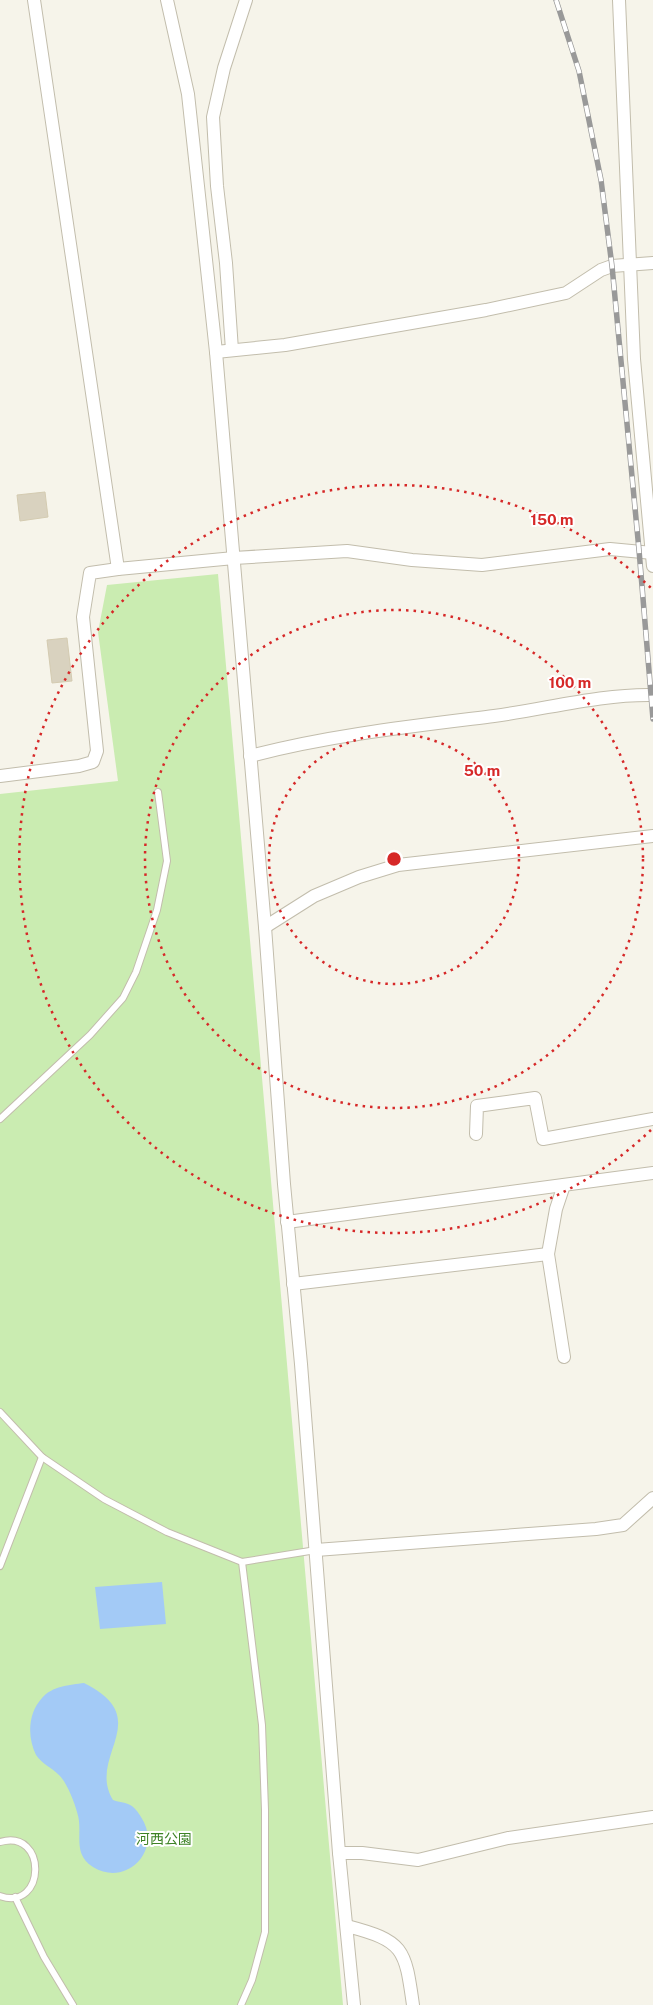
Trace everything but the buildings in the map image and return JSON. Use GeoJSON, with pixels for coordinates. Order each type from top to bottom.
{"type":"FeatureCollection","features":[{"type":"Feature","properties":{"kind":"street"},"geometry":{"type":"LineString","coordinates":[[34,0],[118,569]]}},
{"type":"Feature","properties":{"kind":"street"},"geometry":{"type":"LineString","coordinates":[[167,0],[188,94],[216,352],[265,927],[287,1222],[316,1550],[338,1853],[354,2005]]}},
{"type":"Feature","properties":{"kind":"street"},"geometry":{"type":"LineString","coordinates":[[232,350],[212,117],[224,68],[246,0]]}},
{"type":"Feature","properties":{"kind":"street"},"geometry":{"type":"LineString","coordinates":[[619,0],[634,359],[653,557]]}},
{"type":"Feature","properties":{"kind":"street"},"geometry":{"type":"LineString","coordinates":[[216,352],[285,345],[382,329],[566,294],[601,270],[612,266],[653,263]]}},
{"type":"Feature","properties":{"kind":"street"},"geometry":{"type":"LineString","coordinates":[[0,776],[79,766],[93,762],[97,751],[84,616],[90,573],[234,558],[347,550],[412,560],[482,565],[610,550],[639,550],[653,557]]}},
{"type":"Feature","properties":{"kind":"street"},"geometry":{"type":"LineString","coordinates":[[250,756],[421,724],[496,716],[613,697],[653,695]]}},
{"type":"Feature","properties":{"kind":"street"},"geometry":{"type":"LineString","coordinates":[[265,927],[314,896],[359,876],[398,865],[653,836]]}},
{"type":"Feature","properties":{"kind":"street"},"geometry":{"type":"LineString","coordinates":[[476,1134],[477,1106],[536,1098],[543,1139],[653,1119]]}},
{"type":"Feature","properties":{"kind":"street"},"geometry":{"type":"LineString","coordinates":[[287,1222],[653,1173]]}},
{"type":"Feature","properties":{"kind":"street"},"geometry":{"type":"LineString","coordinates":[[564,1185],[556,1209],[548,1254],[564,1358]]}},
{"type":"Feature","properties":{"kind":"street"},"geometry":{"type":"LineString","coordinates":[[293,1284],[548,1254]]}},
{"type":"Feature","properties":{"kind":"street"},"geometry":{"type":"LineString","coordinates":[[316,1550],[596,1529],[623,1525],[653,1498]]}},
{"type":"Feature","properties":{"kind":"street"},"geometry":{"type":"LineString","coordinates":[[338,1853],[362,1853],[418,1860],[508,1838],[653,1816]]}},
{"type":"Feature","properties":{"kind":"street"},"geometry":{"type":"LineString","coordinates":[[347,1926],[378,1934],[395,1944],[408,1966],[413,2005]]}},
{"type":"Feature","properties":{"kind":"lane"},"geometry":{"type":"LineString","coordinates":[[0,1119],[90,1035],[123,998],[136,972],[157,910],[167,861],[158,792]]}},
{"type":"Feature","properties":{"kind":"lane"},"geometry":{"type":"LineString","coordinates":[[0,1412],[42,1457],[104,1499],[167,1532],[242,1562],[316,1550]]}},
{"type":"Feature","properties":{"kind":"lane"},"geometry":{"type":"LineString","coordinates":[[0,1566],[42,1457]]}},
{"type":"Feature","properties":{"kind":"lane"},"geometry":{"type":"LineString","coordinates":[[241,2005],[252,1980],[265,1932],[265,1810],[262,1725],[242,1562]]}},
{"type":"Feature","properties":{"kind":"lane"},"geometry":{"type":"LineString","coordinates":[[0,1842],[14,1841],[23,1845],[35,1860],[36,1869],[31,1887],[24,1893],[15,1897],[0,1896]]}},
{"type":"Feature","properties":{"kind":"lane"},"geometry":{"type":"LineString","coordinates":[[15,1897],[44,1957],[73,2005]]}},
{"type":"Feature","properties":{"kind":"green space","name":"河西公園"},"geometry":{"type":"Polygon","coordinates":[[[218,574],[343,2005],[0,2005],[0,794],[118,781],[98,632],[107,585],[218,574]]]}},
{"type":"Feature","properties":{"kind":"water"},"geometry":{"type":"Polygon","coordinates":[[[162,1582],[166,1624],[100,1629],[95,1587],[162,1582]]]}},
{"type":"Feature","properties":{"kind":"water"},"geometry":{"type":"Polygon","coordinates":[[[84,1683],[105,1697],[116,1710],[118,1724],[116,1738],[107,1768],[107,1784],[113,1800],[128,1804],[134,1808],[147,1829],[148,1841],[138,1862],[129,1869],[118,1873],[106,1872],[93,1867],[82,1855],[79,1842],[79,1820],[70,1792],[59,1775],[36,1755],[31,1741],[30,1725],[37,1704],[42,1698],[51,1691],[67,1685],[84,1683]]]}},
{"type":"Feature","properties":{"kind":"railway"},"geometry":{"type":"LineString","coordinates":[[556,0],[579,71],[601,180],[612,266],[653,719]]}}]}
